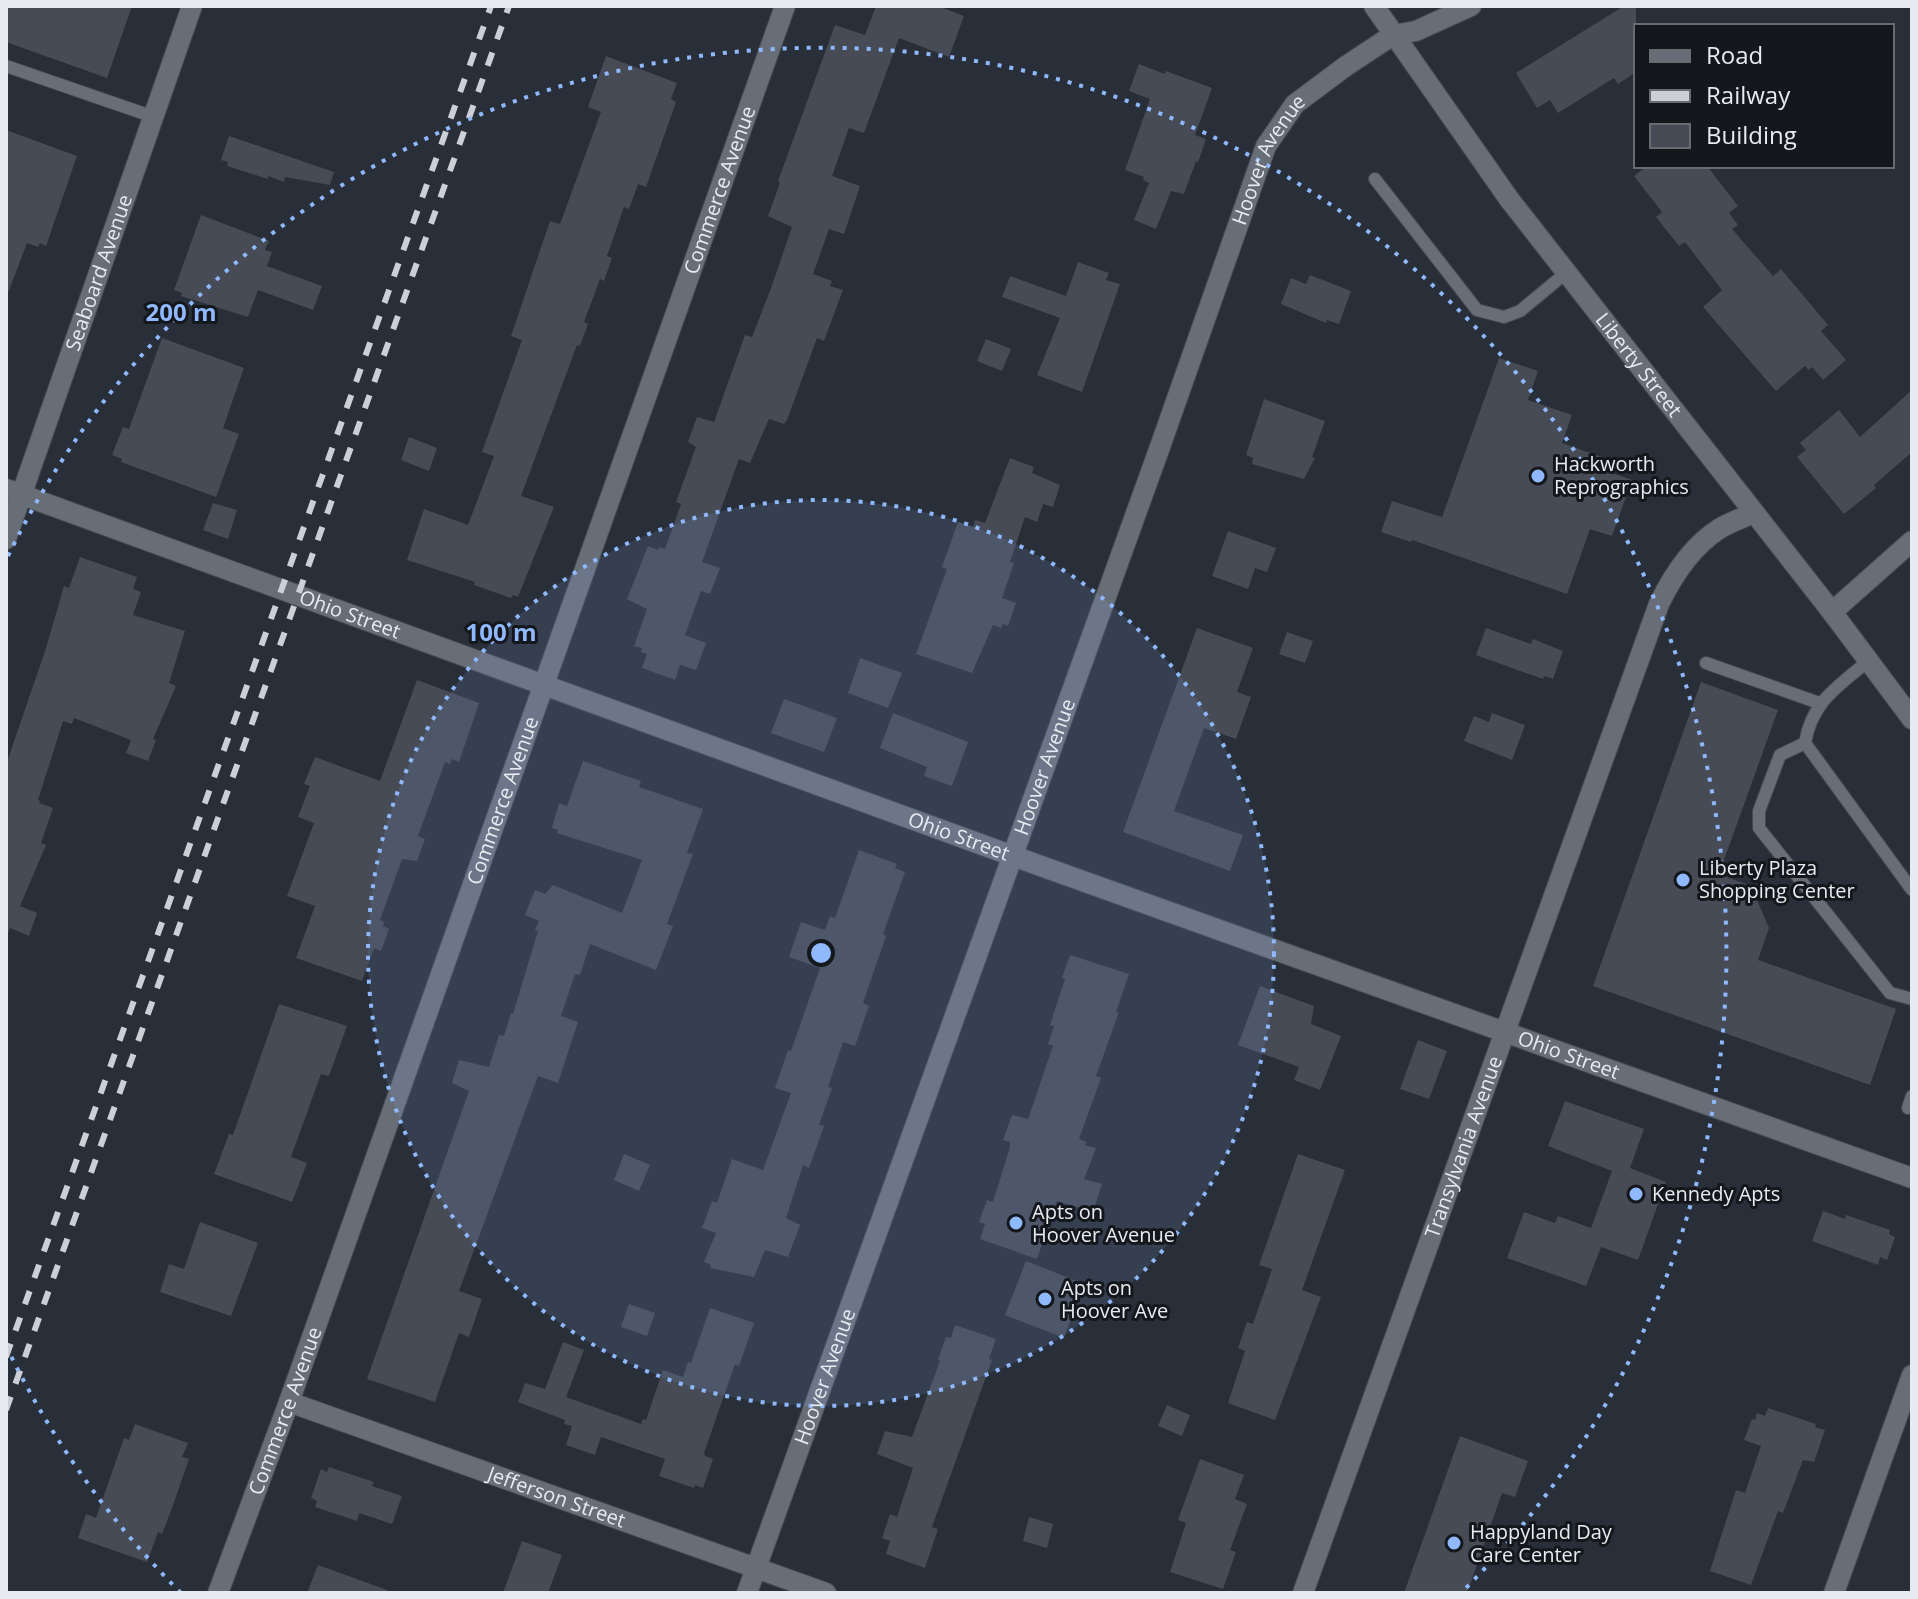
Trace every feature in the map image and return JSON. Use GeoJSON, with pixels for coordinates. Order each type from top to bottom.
{"type":"FeatureCollection","features":[{"type":"Feature","properties":{"kind":"street","name":"Seaboard Avenue"},"geometry":{"type":"LineString","coordinates":[[6,539],[14,492],[154,117],[192,6]]}},
{"type":"Feature","properties":{"kind":"street","name":"Commerce Avenue"},"geometry":{"type":"LineString","coordinates":[[218,1593],[289,1402],[785,6]]}},
{"type":"Feature","properties":{"kind":"street","name":"Liberty Street"},"geometry":{"type":"LineString","coordinates":[[1374,6],[1509,199],[1912,719]]}},
{"type":"Feature","properties":{"kind":"street","name":"Hoover Avenue"},"geometry":{"type":"LineString","coordinates":[[747,1593],[1266,146],[1295,104],[1393,35],[1416,31],[1471,6]]}},
{"type":"Feature","properties":{"kind":"street","name":"Ohio Street"},"geometry":{"type":"LineString","coordinates":[[14,492],[1013,856],[1912,1178]]}},
{"type":"Feature","properties":{"kind":"street","name":"Transylvania Avenue"},"geometry":{"type":"LineString","coordinates":[[1303,1593],[1639,655],[1674,573],[1719,529],[1754,513]]}},
{"type":"Feature","properties":{"kind":"street"},"geometry":{"type":"LineString","coordinates":[[1832,612],[1912,541]]}},
{"type":"Feature","properties":{"kind":"street"},"geometry":{"type":"LineString","coordinates":[[1834,1593],[1912,1375]]}},
{"type":"Feature","properties":{"kind":"street","name":"Jefferson Street"},"geometry":{"type":"LineString","coordinates":[[289,1402],[826,1593]]}},
{"type":"Feature","properties":{"kind":"lane"},"geometry":{"type":"LineString","coordinates":[[6,66],[154,117]]}},
{"type":"Feature","properties":{"kind":"lane"},"geometry":{"type":"LineString","coordinates":[[1375,179],[1477,310],[1504,317],[1520,311],[1567,272]]}},
{"type":"Feature","properties":{"kind":"lane"},"geometry":{"type":"LineString","coordinates":[[1868,661],[1819,703],[1808,724],[1805,743],[1912,890]]}},
{"type":"Feature","properties":{"kind":"lane"},"geometry":{"type":"LineString","coordinates":[[1706,663],[1819,703]]}},
{"type":"Feature","properties":{"kind":"lane"},"geometry":{"type":"LineString","coordinates":[[1805,743],[1780,755],[1759,811],[1759,828],[1890,993],[1912,999]]}},
{"type":"Feature","properties":{"kind":"building"},"geometry":{"type":"Polygon","coordinates":[[[6,6],[132,6],[107,78],[6,42],[6,6]]]}},
{"type":"Feature","properties":{"kind":"building"},"geometry":{"type":"Polygon","coordinates":[[[876,6],[938,6],[964,16],[949,57],[899,38],[864,133],[849,128],[832,176],[860,186],[844,234],[829,229],[813,274],[832,281],[830,286],[843,290],[824,341],[817,338],[787,420],[784,424],[769,419],[750,463],[739,459],[702,562],[720,568],[710,594],[701,591],[685,635],[706,643],[696,670],[680,665],[675,680],[642,668],[647,654],[641,652],[642,648],[634,646],[647,609],[627,599],[648,546],[665,549],[681,504],[676,502],[696,447],[688,442],[697,417],[714,422],[745,335],[752,337],[771,288],[792,227],[768,216],[835,25],[865,35],[876,6]]]}},
{"type":"Feature","properties":{"kind":"building"},"geometry":{"type":"Polygon","coordinates":[[[1624,6],[1636,6],[1634,73],[1618,84],[1614,78],[1558,113],[1550,100],[1537,108],[1516,73],[1624,6]]]}},
{"type":"Feature","properties":{"kind":"building"},"geometry":{"type":"Polygon","coordinates":[[[606,56],[677,83],[671,99],[676,102],[646,187],[638,184],[629,209],[624,207],[607,256],[612,258],[604,281],[600,279],[584,322],[588,324],[580,346],[577,345],[521,496],[554,507],[518,597],[513,595],[511,598],[474,585],[475,582],[407,560],[424,509],[468,525],[494,456],[482,452],[522,340],[511,336],[550,221],[560,224],[601,112],[588,107],[606,56]]]}},
{"type":"Feature","properties":{"kind":"building"},"geometry":{"type":"Polygon","coordinates":[[[1139,64],[1212,88],[1195,135],[1206,139],[1198,162],[1184,194],[1171,191],[1156,229],[1134,220],[1149,183],[1143,180],[1144,177],[1125,170],[1150,99],[1129,91],[1139,64]]]}},
{"type":"Feature","properties":{"kind":"building"},"geometry":{"type":"Polygon","coordinates":[[[6,130],[77,156],[46,246],[27,243],[8,293],[6,130]]]}},
{"type":"Feature","properties":{"kind":"building"},"geometry":{"type":"Polygon","coordinates":[[[229,136],[334,172],[330,185],[285,177],[284,182],[227,166],[228,162],[221,160],[229,136]]]}},
{"type":"Feature","properties":{"kind":"building"},"geometry":{"type":"Polygon","coordinates":[[[1644,168],[1709,168],[1738,206],[1729,213],[1738,225],[1732,229],[1773,276],[1781,269],[1828,325],[1821,331],[1846,360],[1823,380],[1812,367],[1809,370],[1805,366],[1776,391],[1703,307],[1722,290],[1685,242],[1679,246],[1656,217],[1662,212],[1634,176],[1644,168]]]}},
{"type":"Feature","properties":{"kind":"building"},"geometry":{"type":"Polygon","coordinates":[[[201,215],[269,241],[265,250],[272,252],[267,266],[322,286],[313,310],[258,290],[248,317],[181,296],[182,293],[174,290],[201,215]]]}},
{"type":"Feature","properties":{"kind":"building"},"geometry":{"type":"Polygon","coordinates":[[[1078,262],[1109,273],[1106,280],[1120,284],[1082,392],[1037,375],[1060,318],[1002,297],[1010,276],[1066,296],[1078,262]]]}},
{"type":"Feature","properties":{"kind":"building"},"geometry":{"type":"Polygon","coordinates":[[[1310,275],[1351,291],[1339,324],[1327,320],[1326,323],[1281,304],[1291,278],[1306,284],[1310,275]]]}},
{"type":"Feature","properties":{"kind":"building"},"geometry":{"type":"Polygon","coordinates":[[[162,338],[244,368],[223,428],[239,434],[216,497],[121,462],[122,459],[112,455],[123,427],[129,429],[162,338]]]}},
{"type":"Feature","properties":{"kind":"building"},"geometry":{"type":"Polygon","coordinates":[[[986,339],[1011,349],[1002,371],[977,361],[986,339]]]}},
{"type":"Feature","properties":{"kind":"building","name":"Hackworth Reprographics"},"geometry":{"type":"Polygon","coordinates":[[[1499,358],[1538,371],[1528,400],[1572,415],[1562,443],[1610,460],[1606,471],[1632,480],[1612,536],[1590,529],[1567,594],[1381,532],[1392,501],[1442,517],[1499,358]]]}},
{"type":"Feature","properties":{"kind":"building"},"geometry":{"type":"Polygon","coordinates":[[[1912,390],[1912,452],[1844,514],[1797,457],[1806,450],[1800,443],[1839,410],[1860,437],[1912,390]]]}},
{"type":"Feature","properties":{"kind":"building"},"geometry":{"type":"Polygon","coordinates":[[[1264,399],[1325,421],[1312,457],[1315,458],[1304,479],[1252,464],[1253,458],[1246,455],[1264,399]]]}},
{"type":"Feature","properties":{"kind":"building"},"geometry":{"type":"Polygon","coordinates":[[[409,437],[437,448],[429,471],[401,460],[409,437]]]}},
{"type":"Feature","properties":{"kind":"building"},"geometry":{"type":"Polygon","coordinates":[[[1010,458],[1034,467],[1032,473],[1060,485],[1053,507],[1043,504],[1037,522],[1025,517],[1002,598],[1016,603],[1008,626],[1003,624],[1001,628],[993,625],[972,673],[916,654],[947,569],[942,567],[958,522],[973,527],[975,520],[985,523],[1010,458]]]}},
{"type":"Feature","properties":{"kind":"building"},"geometry":{"type":"Polygon","coordinates":[[[213,503],[237,510],[228,539],[203,530],[213,503]]]}},
{"type":"Feature","properties":{"kind":"building"},"geometry":{"type":"Polygon","coordinates":[[[1228,531],[1276,548],[1267,572],[1255,568],[1248,589],[1212,576],[1228,531]]]}},
{"type":"Feature","properties":{"kind":"building"},"geometry":{"type":"Polygon","coordinates":[[[80,557],[137,577],[133,589],[141,592],[133,615],[185,631],[169,683],[176,686],[153,739],[156,740],[148,761],[126,753],[131,740],[74,718],[72,724],[63,721],[38,800],[53,808],[41,843],[46,845],[20,906],[37,913],[29,936],[10,928],[6,938],[6,765],[64,586],[69,588],[80,557]]]}},
{"type":"Feature","properties":{"kind":"building"},"geometry":{"type":"Polygon","coordinates":[[[1197,628],[1253,648],[1237,692],[1251,697],[1236,739],[1204,728],[1174,811],[1243,835],[1230,871],[1123,832],[1197,628]]]}},
{"type":"Feature","properties":{"kind":"building"},"geometry":{"type":"Polygon","coordinates":[[[1486,628],[1531,644],[1533,639],[1563,651],[1553,679],[1544,676],[1543,679],[1476,655],[1486,628]]]}},
{"type":"Feature","properties":{"kind":"building"},"geometry":{"type":"Polygon","coordinates":[[[1287,632],[1313,641],[1305,663],[1279,654],[1287,632]]]}},
{"type":"Feature","properties":{"kind":"building"},"geometry":{"type":"Polygon","coordinates":[[[860,658],[902,673],[888,708],[848,693],[860,658]]]}},
{"type":"Feature","properties":{"kind":"building"},"geometry":{"type":"Polygon","coordinates":[[[417,680],[479,703],[459,762],[452,759],[450,764],[445,762],[418,836],[425,839],[417,861],[402,859],[380,920],[389,929],[381,951],[374,948],[362,981],[296,958],[315,906],[287,896],[314,823],[298,817],[310,786],[304,784],[315,757],[380,781],[417,680]]]}},
{"type":"Feature","properties":{"kind":"building","name":"Liberty Plaza Shopping Center"},"geometry":{"type":"Polygon","coordinates":[[[1701,682],[1778,710],[1719,874],[1751,886],[1769,928],[1758,960],[1896,1009],[1870,1085],[1593,986],[1701,682]]]}},
{"type":"Feature","properties":{"kind":"building"},"geometry":{"type":"Polygon","coordinates":[[[784,699],[837,718],[824,752],[771,733],[784,699]]]}},
{"type":"Feature","properties":{"kind":"building"},"geometry":{"type":"Polygon","coordinates":[[[893,713],[968,742],[952,786],[924,776],[927,767],[880,748],[893,713]]]}},
{"type":"Feature","properties":{"kind":"building"},"geometry":{"type":"Polygon","coordinates":[[[1492,713],[1525,725],[1512,760],[1464,741],[1474,716],[1489,722],[1492,713]]]}},
{"type":"Feature","properties":{"kind":"building"},"geometry":{"type":"Polygon","coordinates":[[[583,761],[641,781],[639,787],[703,809],[687,853],[693,854],[667,924],[673,926],[656,970],[590,944],[580,975],[575,974],[561,1016],[578,1022],[558,1083],[538,1076],[459,1291],[482,1299],[469,1337],[459,1333],[435,1402],[367,1379],[469,1091],[452,1083],[459,1060],[489,1067],[499,1035],[504,1036],[538,931],[535,930],[539,921],[525,915],[535,890],[545,894],[553,885],[622,913],[642,860],[557,833],[558,830],[552,828],[559,803],[567,806],[583,761]]]}},
{"type":"Feature","properties":{"kind":"building"},"geometry":{"type":"Polygon","coordinates":[[[859,850],[897,864],[895,868],[905,872],[863,1003],[869,1006],[855,1046],[843,1042],[819,1125],[824,1126],[809,1168],[803,1165],[786,1218],[800,1225],[788,1257],[765,1250],[754,1277],[710,1268],[711,1265],[704,1262],[716,1233],[702,1228],[712,1201],[717,1203],[732,1159],[763,1170],[791,1093],[775,1088],[820,968],[789,957],[801,922],[825,930],[830,916],[835,918],[859,850]]]}},
{"type":"Feature","properties":{"kind":"building"},"geometry":{"type":"Polygon","coordinates":[[[1070,955],[1129,974],[1096,1076],[1101,1078],[1079,1139],[1087,1142],[1085,1145],[1096,1148],[1084,1179],[1102,1184],[1093,1212],[1057,1201],[1037,1259],[980,1239],[985,1224],[979,1222],[987,1200],[993,1202],[1010,1147],[1010,1142],[1003,1140],[1012,1115],[1028,1119],[1053,1046],[1048,1044],[1054,1026],[1050,1025],[1070,955]]]}},
{"type":"Feature","properties":{"kind":"building"},"geometry":{"type":"Polygon","coordinates":[[[1260,986],[1314,1006],[1311,1024],[1341,1036],[1320,1090],[1294,1080],[1299,1067],[1238,1045],[1260,986]]]}},
{"type":"Feature","properties":{"kind":"building"},"geometry":{"type":"Polygon","coordinates":[[[279,1004],[347,1026],[329,1076],[321,1074],[291,1157],[307,1163],[292,1202],[214,1174],[229,1134],[233,1135],[279,1004]]]}},
{"type":"Feature","properties":{"kind":"building"},"geometry":{"type":"Polygon","coordinates":[[[1418,1040],[1447,1051],[1429,1099],[1400,1089],[1418,1040]]]}},
{"type":"Feature","properties":{"kind":"building","name":"Kennedy Apts"},"geometry":{"type":"Polygon","coordinates":[[[1565,1101],[1644,1129],[1630,1168],[1666,1182],[1638,1260],[1601,1247],[1586,1286],[1507,1258],[1524,1212],[1555,1223],[1558,1216],[1591,1228],[1612,1171],[1548,1146],[1565,1101]]]}},
{"type":"Feature","properties":{"kind":"building"},"geometry":{"type":"Polygon","coordinates":[[[624,1154],[650,1165],[639,1191],[614,1180],[624,1154]]]}},
{"type":"Feature","properties":{"kind":"building"},"geometry":{"type":"Polygon","coordinates":[[[1298,1154],[1345,1170],[1302,1290],[1321,1297],[1275,1420],[1228,1403],[1245,1351],[1238,1348],[1247,1322],[1253,1324],[1272,1269],[1259,1265],[1298,1154]]]}},
{"type":"Feature","properties":{"kind":"building"},"geometry":{"type":"Polygon","coordinates":[[[1823,1211],[1845,1219],[1846,1215],[1890,1230],[1889,1234],[1895,1237],[1887,1260],[1880,1257],[1878,1265],[1812,1241],[1823,1211]]]}},
{"type":"Feature","properties":{"kind":"building"},"geometry":{"type":"Polygon","coordinates":[[[200,1222],[258,1243],[231,1316],[160,1292],[169,1264],[184,1269],[200,1222]]]}},
{"type":"Feature","properties":{"kind":"building","name":"Apts on Hoover Ave"},"geometry":{"type":"Polygon","coordinates":[[[1026,1261],[1084,1284],[1064,1338],[1005,1315],[1026,1261]]]}},
{"type":"Feature","properties":{"kind":"building"},"geometry":{"type":"Polygon","coordinates":[[[629,1304],[655,1313],[647,1336],[621,1327],[629,1304]]]}},
{"type":"Feature","properties":{"kind":"building"},"geometry":{"type":"Polygon","coordinates":[[[710,1308],[754,1323],[739,1366],[735,1364],[704,1453],[713,1459],[703,1488],[659,1476],[665,1459],[601,1437],[595,1455],[566,1445],[572,1426],[564,1424],[565,1420],[518,1402],[525,1383],[545,1389],[563,1342],[584,1350],[566,1397],[641,1424],[643,1419],[646,1420],[663,1370],[683,1377],[710,1308]]]}},
{"type":"Feature","properties":{"kind":"building"},"geometry":{"type":"Polygon","coordinates":[[[955,1325],[996,1339],[989,1359],[992,1360],[932,1527],[938,1529],[925,1568],[886,1554],[890,1541],[882,1538],[890,1514],[897,1517],[913,1468],[877,1454],[885,1431],[912,1437],[946,1337],[951,1338],[955,1325]]]}},
{"type":"Feature","properties":{"kind":"building"},"geometry":{"type":"Polygon","coordinates":[[[1167,1405],[1190,1415],[1182,1436],[1158,1426],[1167,1405]]]}},
{"type":"Feature","properties":{"kind":"building"},"geometry":{"type":"Polygon","coordinates":[[[1768,1408],[1825,1430],[1814,1462],[1803,1460],[1783,1513],[1778,1511],[1751,1585],[1710,1571],[1736,1490],[1745,1493],[1761,1446],[1744,1440],[1752,1419],[1755,1420],[1757,1413],[1765,1416],[1768,1408]]]}},
{"type":"Feature","properties":{"kind":"building"},"geometry":{"type":"Polygon","coordinates":[[[135,1424],[188,1443],[182,1457],[189,1459],[162,1534],[158,1532],[147,1562],[78,1538],[86,1514],[96,1518],[124,1438],[129,1440],[135,1424]]]}},
{"type":"Feature","properties":{"kind":"building"},"geometry":{"type":"Polygon","coordinates":[[[1460,1436],[1528,1461],[1515,1497],[1502,1493],[1467,1593],[1404,1593],[1460,1436]]]}},
{"type":"Feature","properties":{"kind":"building"},"geometry":{"type":"Polygon","coordinates":[[[1200,1459],[1244,1475],[1235,1499],[1247,1504],[1230,1550],[1236,1552],[1223,1589],[1170,1572],[1186,1523],[1178,1520],[1200,1459]]]}},
{"type":"Feature","properties":{"kind":"building"},"geometry":{"type":"Polygon","coordinates":[[[329,1467],[374,1482],[372,1486],[402,1496],[392,1524],[359,1513],[357,1521],[315,1507],[317,1501],[311,1498],[321,1469],[327,1472],[329,1467]]]}},
{"type":"Feature","properties":{"kind":"building"},"geometry":{"type":"Polygon","coordinates":[[[1029,1517],[1053,1524],[1047,1548],[1023,1541],[1029,1517]]]}},
{"type":"Feature","properties":{"kind":"building"},"geometry":{"type":"Polygon","coordinates":[[[522,1541],[562,1555],[548,1593],[503,1593],[522,1541]]]}},
{"type":"Feature","properties":{"kind":"building"},"geometry":{"type":"Polygon","coordinates":[[[318,1565],[387,1590],[387,1593],[307,1593],[318,1565]]]}},
{"type":"Feature","properties":{"kind":"railway"},"geometry":{"type":"LineString","coordinates":[[6,1357],[491,6]]}},
{"type":"Feature","properties":{"kind":"railway"},"geometry":{"type":"LineString","coordinates":[[6,1410],[509,6]]}},
{"type":"Feature","properties":{"kind":"place","name":"Hackworth Reprographics"},"geometry":{"type":"Point","coordinates":[1538,476]}},
{"type":"Feature","properties":{"kind":"place","name":"Liberty Plaza Shopping Center"},"geometry":{"type":"Point","coordinates":[1683,880]}},
{"type":"Feature","properties":{"kind":"place","name":"Kennedy Apts"},"geometry":{"type":"Point","coordinates":[1636,1194]}},
{"type":"Feature","properties":{"kind":"place","name":"Apts on Hoover Avenue"},"geometry":{"type":"Point","coordinates":[1016,1223]}},
{"type":"Feature","properties":{"kind":"place","name":"Apts on Hoover Ave"},"geometry":{"type":"Point","coordinates":[1045,1299]}},
{"type":"Feature","properties":{"kind":"place","name":"Happyland Day Care Center"},"geometry":{"type":"Point","coordinates":[1454,1543]}}]}
